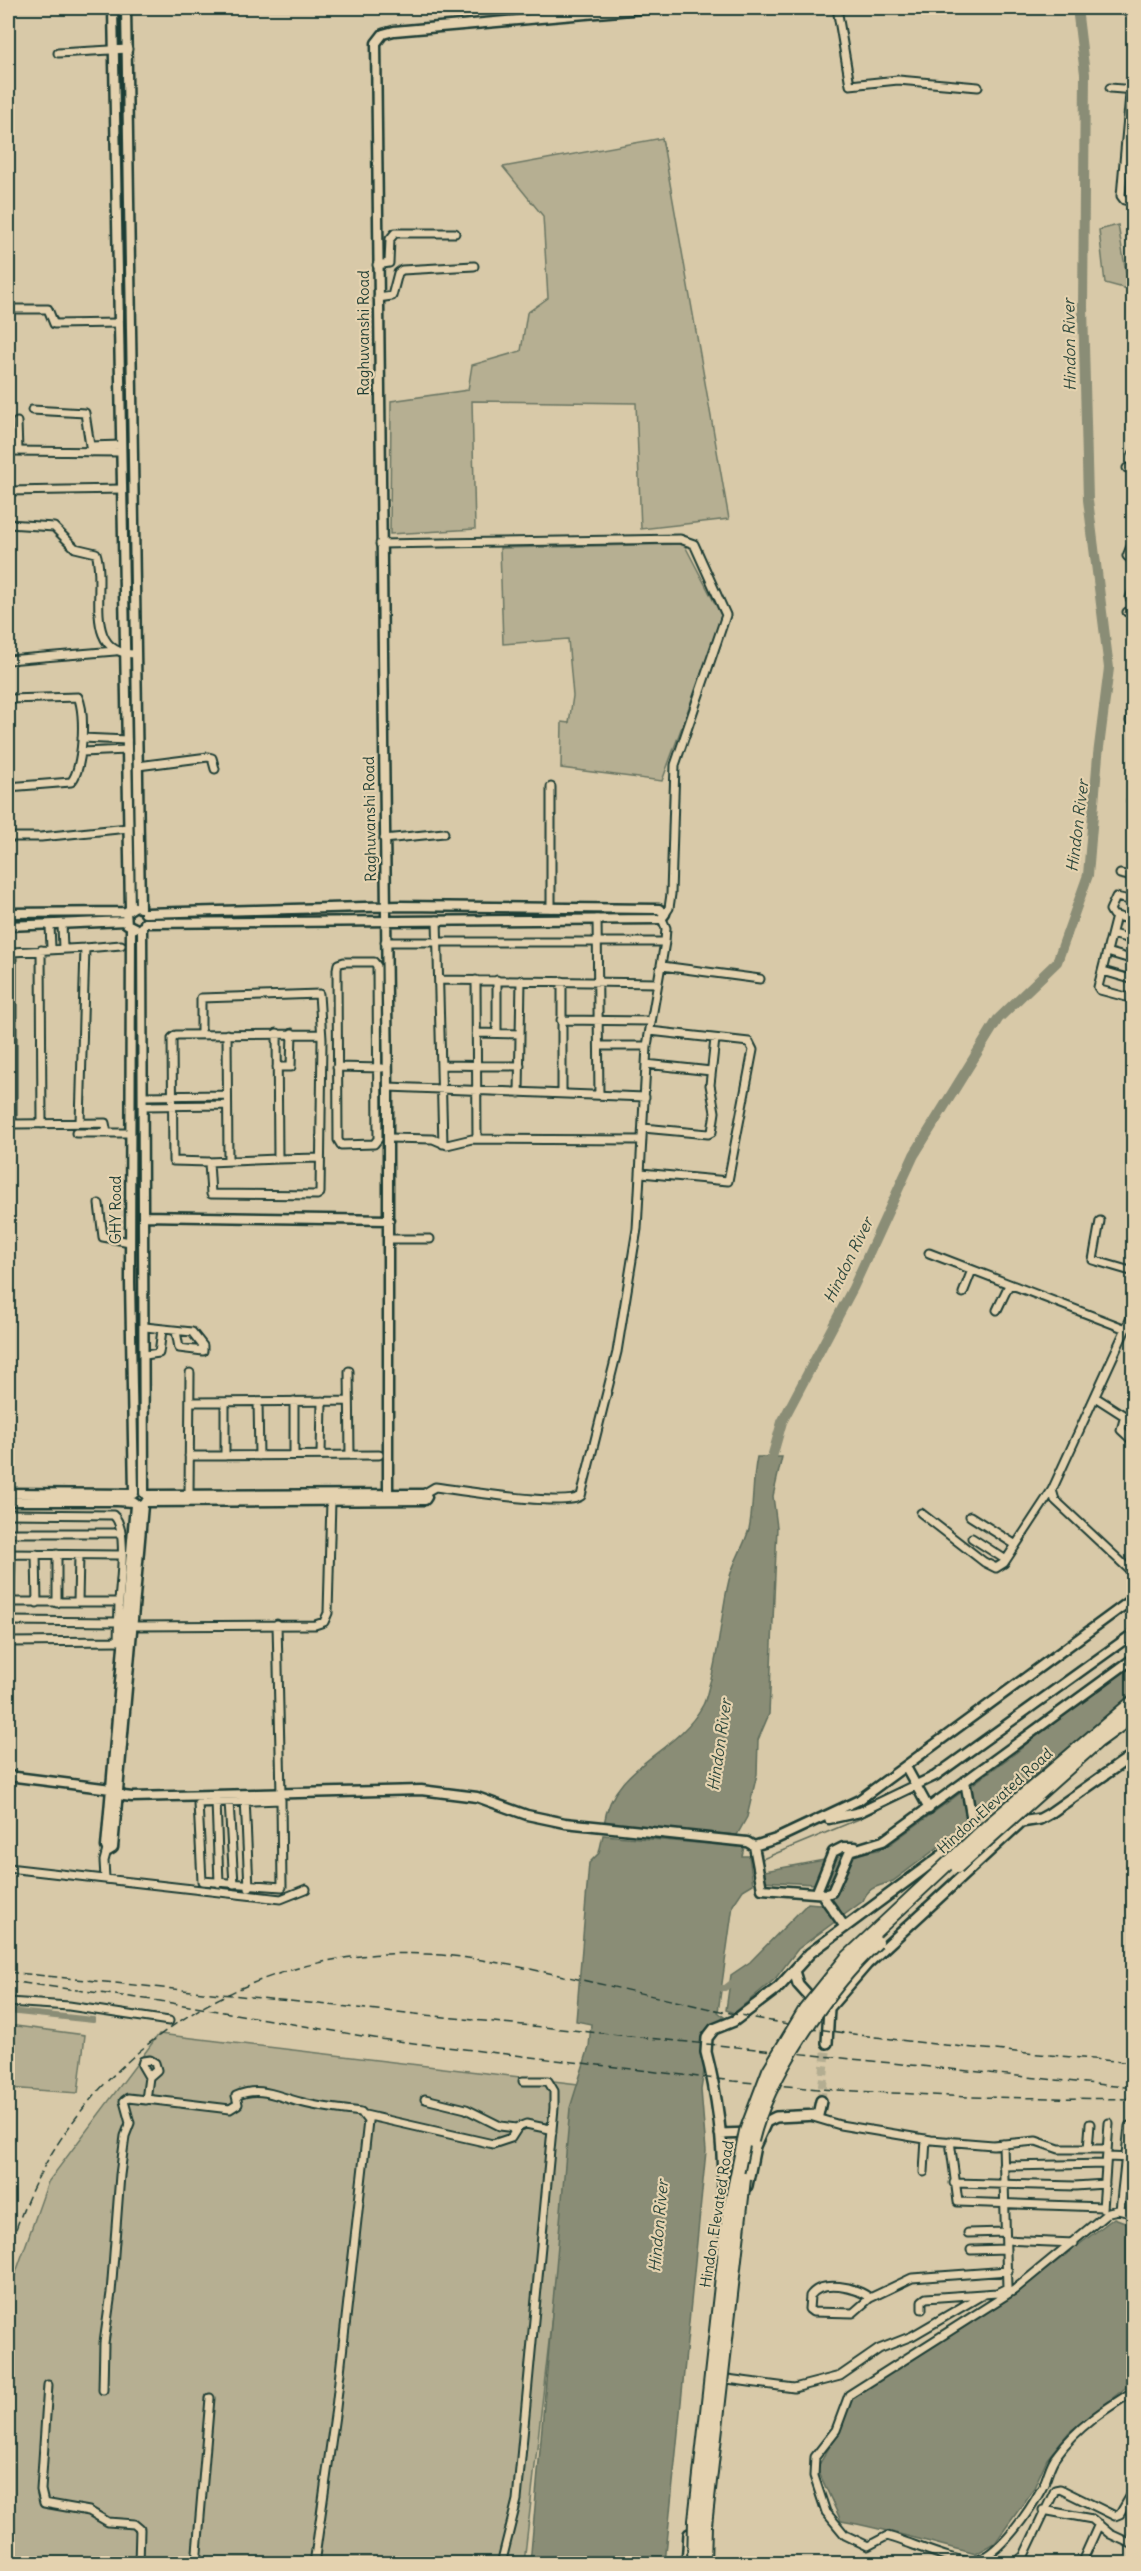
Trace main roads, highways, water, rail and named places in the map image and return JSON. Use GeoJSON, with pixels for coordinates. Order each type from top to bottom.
{"type":"FeatureCollection","features":[{"type":"Feature","properties":{"kind":"highway","name":"Hindon Elevated Road"},"geometry":{"type":"LineString","coordinates":[[694,2564],[694,2520],[729,2213],[746,2131],[770,2070],[805,2010],[846,1959],[990,1824],[1134,1701]]}},
{"type":"Feature","properties":{"kind":"highway","name":"Hindon Elevated Road"},"geometry":{"type":"LineString","coordinates":[[703,2564],[705,2525],[739,2207],[754,2133],[780,2071],[821,2008],[867,1951],[997,1829],[1097,1742],[1134,1715]]}},
{"type":"Feature","properties":{"kind":"main road"},"geometry":{"type":"LineString","coordinates":[[687,2564],[723,2210],[724,2181],[720,2134],[708,2061],[707,2038],[714,2029],[735,2021],[779,1987],[810,1953],[843,1924],[927,1868],[997,1812],[1021,1822],[1040,1819],[1134,1754]]}},
{"type":"Feature","properties":{"kind":"main road"},"geometry":{"type":"LineString","coordinates":[[827,2043],[829,2008],[867,1964],[1021,1822]]}},
{"type":"Feature","properties":{"kind":"main road"},"geometry":{"type":"LineString","coordinates":[[927,1868],[947,1892]]}},
{"type":"Feature","properties":{"kind":"main road"},"geometry":{"type":"LineString","coordinates":[[794,1971],[806,1995],[817,2005],[829,2008]]}},
{"type":"Feature","properties":{"kind":"main road"},"geometry":{"type":"LineString","coordinates":[[703,2564],[739,2233],[752,2157],[766,2122],[776,2117],[813,2117],[818,2115],[822,2101]]}},
{"type":"Feature","properties":{"kind":"main road"},"geometry":{"type":"LineString","coordinates":[[720,2134],[761,2133]]}},
{"type":"Feature","properties":{"kind":"water"},"geometry":{"type":"Polygon","coordinates":[[[757,1457],[782,1457],[773,1496],[777,1527],[769,1714],[758,1740],[757,1774],[747,1817],[737,1835],[604,1824],[610,1804],[619,1787],[691,1722],[704,1702],[714,1667],[729,1580],[749,1529],[757,1457]]]}},
{"type":"Feature","properties":{"kind":"water"},"geometry":{"type":"Polygon","coordinates":[[[1133,1660],[1133,1701],[893,1881],[871,1889],[863,1901],[798,1949],[775,1979],[734,2013],[726,2010],[731,1975],[750,1962],[808,1903],[819,1904],[836,1893],[833,1885],[761,1881],[759,1872],[878,1850],[890,1844],[1017,1752],[1084,1695],[1133,1660]]]}},
{"type":"Feature","properties":{"kind":"water"},"geometry":{"type":"Polygon","coordinates":[[[603,1835],[744,1847],[742,1856],[749,1856],[753,1884],[743,1890],[733,1905],[718,2012],[724,2017],[707,2030],[700,2054],[705,2064],[701,2090],[706,2151],[665,2563],[530,2564],[570,2108],[589,2047],[591,2024],[576,2021],[589,1863],[599,1853],[603,1835]]]}},
{"type":"Feature","properties":{"kind":"water"},"geometry":{"type":"Polygon","coordinates":[[[1114,2218],[1133,2225],[1133,2382],[1069,2432],[1047,2459],[1033,2490],[995,2543],[976,2554],[841,2521],[817,2468],[839,2431],[851,2398],[1005,2301],[1114,2218]]]}},
{"type":"Feature","properties":{"kind":"waterway","name":"Hindon River"},"geometry":{"type":"LineString","coordinates":[[769,1468],[782,1422],[853,1288],[914,1155],[998,1019],[1057,962],[1088,875],[1098,755],[1109,668],[1088,500],[1083,307],[1085,74],[1077,8]]}},
{"type":"Feature","properties":{"kind":"waterway"},"geometry":{"type":"LineString","coordinates":[[921,1788],[944,1777],[1058,1693]]}},
{"type":"Feature","properties":{"kind":"waterway"},"geometry":{"type":"LineString","coordinates":[[760,1860],[859,1819],[914,1791]]}},
{"type":"Feature","properties":{"kind":"waterway"},"geometry":{"type":"LineString","coordinates":[[714,1988],[725,1988],[734,1981]]}},
{"type":"Feature","properties":{"kind":"waterway"},"geometry":{"type":"LineString","coordinates":[[8,2011],[93,2020]]}},
{"type":"Feature","properties":{"kind":"tunnel"},"geometry":{"type":"LineString","coordinates":[[821,2101],[827,2043]]}},
{"type":"Feature","properties":{"kind":"railway"},"geometry":{"type":"LineString","coordinates":[[8,2255],[33,2189],[68,2129],[112,2076],[164,2032],[223,1996],[288,1971],[356,1957],[426,1954],[460,1957],[526,1968],[816,2029],[952,2046],[1134,2063]]}},
{"type":"Feature","properties":{"kind":"railway"},"geometry":{"type":"LineString","coordinates":[[8,1972],[1134,2088]]}},
{"type":"Feature","properties":{"kind":"railway"},"geometry":{"type":"LineString","coordinates":[[8,1981],[160,2001],[380,2039],[733,2081],[818,2089],[969,2097],[1134,2099]]}}]}
